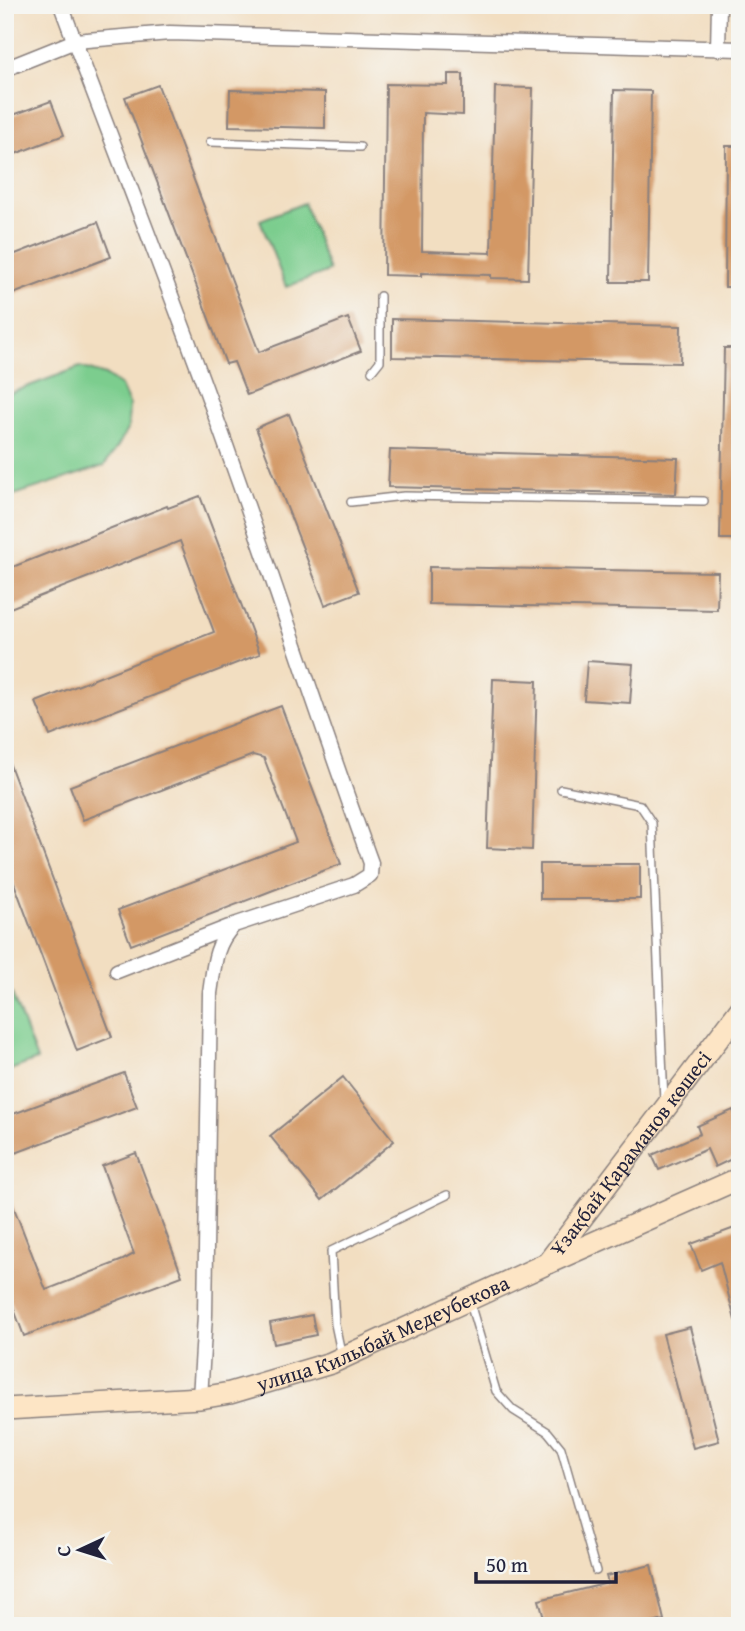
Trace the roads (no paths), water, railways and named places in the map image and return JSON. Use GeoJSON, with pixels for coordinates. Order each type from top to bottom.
{"type":"FeatureCollection","features":[{"type":"Feature","properties":{"kind":"main road","name":"Ұзақбай Қараманов көшесі"},"geometry":{"type":"LineString","coordinates":[[548,1263],[740,1010]]}},
{"type":"Feature","properties":{"kind":"main road","name":"улица Килыбай Медеубекова"},"geometry":{"type":"LineString","coordinates":[[5,1409],[200,1398],[230,1393],[342,1357],[740,1178]]}},
{"type":"Feature","properties":{"kind":"street"},"geometry":{"type":"LineString","coordinates":[[61,5],[188,339],[371,863],[370,875],[354,885],[234,926],[117,971]]}},
{"type":"Feature","properties":{"kind":"street"},"geometry":{"type":"LineString","coordinates":[[718,48],[719,5]]}},
{"type":"Feature","properties":{"kind":"street"},"geometry":{"type":"LineString","coordinates":[[5,69],[75,41],[170,33],[740,49]]}},
{"type":"Feature","properties":{"kind":"street"},"geometry":{"type":"LineString","coordinates":[[200,1398],[205,1315],[210,993],[216,952],[224,935],[234,926]]}},
{"type":"Feature","properties":{"kind":"lane"},"geometry":{"type":"LineString","coordinates":[[210,142],[360,147]]}},
{"type":"Feature","properties":{"kind":"lane"},"geometry":{"type":"LineString","coordinates":[[372,371],[380,361],[380,296]]}},
{"type":"Feature","properties":{"kind":"lane"},"geometry":{"type":"LineString","coordinates":[[351,502],[404,496],[704,501]]}},
{"type":"Feature","properties":{"kind":"lane"},"geometry":{"type":"LineString","coordinates":[[561,789],[640,805],[652,823],[665,1109]]}},
{"type":"Feature","properties":{"kind":"lane"},"geometry":{"type":"LineString","coordinates":[[342,1357],[335,1324],[331,1251],[447,1195]]}},
{"type":"Feature","properties":{"kind":"lane"},"geometry":{"type":"LineString","coordinates":[[468,1299],[496,1391],[513,1410],[548,1432],[561,1448],[596,1571]]}}]}
